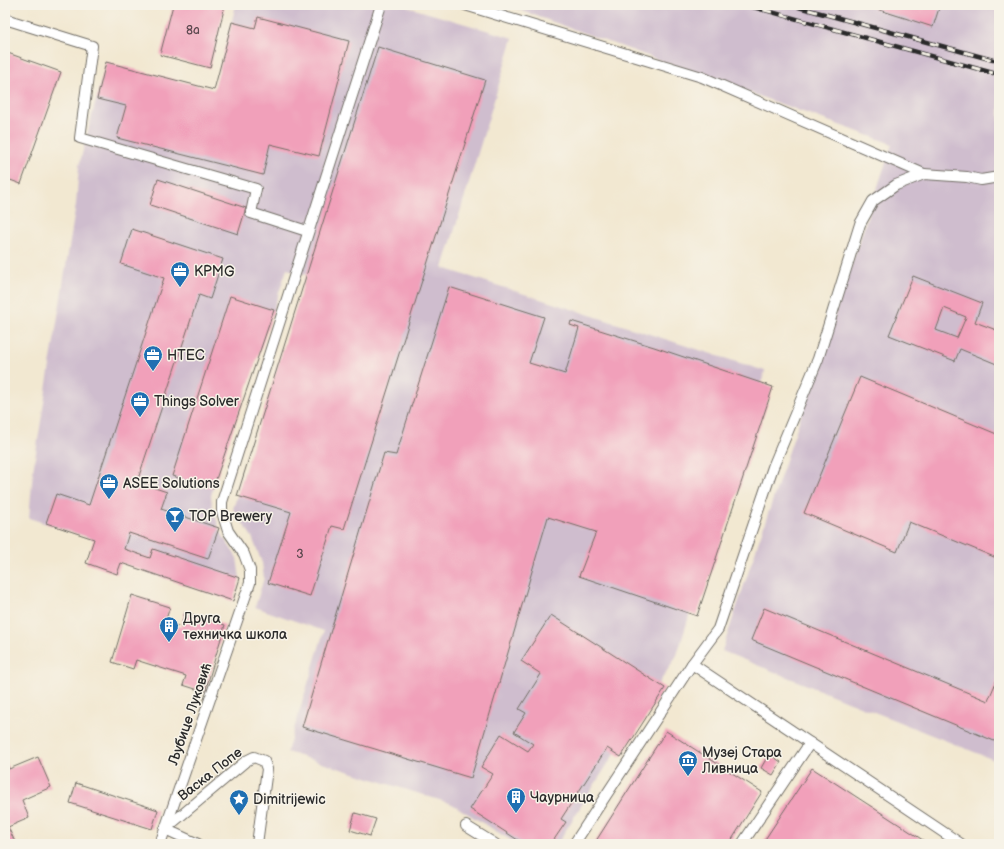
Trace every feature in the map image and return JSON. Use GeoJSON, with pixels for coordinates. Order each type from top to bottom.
{"type":"FeatureCollection","features":[{"type":"Feature","properties":{"kind":"lane"},"geometry":{"type":"LineString","coordinates":[[5,19],[92,46],[80,138],[256,189],[251,213],[307,232],[381,5]]}},
{"type":"Feature","properties":{"kind":"lane"},"geometry":{"type":"LineString","coordinates":[[465,5],[702,77],[924,174],[967,177],[981,180],[999,177]]}},
{"type":"Feature","properties":{"kind":"lane"},"geometry":{"type":"LineString","coordinates":[[574,844],[692,664],[718,629],[773,467],[818,359],[860,224],[873,201],[896,185],[924,174]]}},
{"type":"Feature","properties":{"kind":"lane","name":"Љубице Луковић"},"geometry":{"type":"LineString","coordinates":[[160,844],[250,583],[250,570],[244,554],[228,531],[222,512],[222,502],[307,232]]}},
{"type":"Feature","properties":{"kind":"lane"},"geometry":{"type":"LineString","coordinates":[[692,664],[961,844]]}},
{"type":"Feature","properties":{"kind":"lane"},"geometry":{"type":"LineString","coordinates":[[742,844],[810,743]]}},
{"type":"Feature","properties":{"kind":"lane","name":"Васка Попе"},"geometry":{"type":"LineString","coordinates":[[165,828],[246,760],[254,757],[264,761],[267,769],[257,844]]}},
{"type":"Feature","properties":{"kind":"lane"},"geometry":{"type":"LineString","coordinates":[[466,826],[495,844]]}},
{"type":"Feature","properties":{"kind":"lane"},"geometry":{"type":"LineString","coordinates":[[165,828],[198,844]]}},
{"type":"Feature","properties":{"kind":"shaded area"},"geometry":{"type":"Polygon","coordinates":[[[236,5],[401,5],[513,38],[443,268],[765,371],[677,655],[557,844],[517,844],[452,804],[287,752],[324,631],[255,607],[264,578],[262,563],[252,537],[233,509],[307,275],[287,269],[211,496],[219,528],[237,558],[240,578],[233,601],[146,572],[150,558],[29,518],[33,471],[76,204],[79,166],[106,62],[214,90],[236,5]]]}},
{"type":"Feature","properties":{"kind":"shaded area"},"geometry":{"type":"Polygon","coordinates":[[[506,5],[999,5],[999,762],[722,651],[892,144],[506,5]]]}},
{"type":"Feature","properties":{"kind":"building"},"geometry":{"type":"Polygon","coordinates":[[[173,5],[225,5],[210,68],[160,55],[173,5]]]}},
{"type":"Feature","properties":{"kind":"building"},"geometry":{"type":"Polygon","coordinates":[[[864,5],[940,5],[933,27],[864,5]]]}},
{"type":"Feature","properties":{"kind":"building"},"geometry":{"type":"Polygon","coordinates":[[[258,17],[349,41],[319,156],[270,144],[263,175],[117,138],[126,106],[97,99],[106,62],[214,90],[232,22],[255,28],[258,17]]]}},
{"type":"Feature","properties":{"kind":"building"},"geometry":{"type":"Polygon","coordinates":[[[378,47],[485,80],[344,529],[332,526],[310,596],[268,583],[291,512],[237,496],[378,47]]]}},
{"type":"Feature","properties":{"kind":"building"},"geometry":{"type":"Polygon","coordinates":[[[5,52],[61,72],[21,184],[5,178],[5,52]]]}},
{"type":"Feature","properties":{"kind":"building"},"geometry":{"type":"Polygon","coordinates":[[[158,179],[246,208],[238,234],[150,205],[158,179]]]}},
{"type":"Feature","properties":{"kind":"building"},"geometry":{"type":"Polygon","coordinates":[[[132,229],[223,259],[210,299],[199,295],[137,482],[167,492],[161,509],[219,528],[208,559],[129,533],[124,549],[150,558],[153,549],[240,578],[233,601],[121,563],[117,574],[86,563],[94,539],[46,523],[56,494],[89,505],[164,278],[121,264],[132,229]]]}},
{"type":"Feature","properties":{"kind":"building"},"geometry":{"type":"Polygon","coordinates":[[[913,276],[982,303],[975,322],[999,331],[999,365],[960,349],[955,361],[889,335],[913,276]],[[944,308],[936,330],[957,338],[966,317],[944,308]]]}},
{"type":"Feature","properties":{"kind":"building"},"geometry":{"type":"Polygon","coordinates":[[[449,287],[544,317],[529,363],[565,374],[579,328],[570,325],[571,321],[773,387],[697,616],[579,576],[596,532],[548,517],[471,778],[302,727],[384,453],[396,455],[449,287]]]}},
{"type":"Feature","properties":{"kind":"building"},"geometry":{"type":"Polygon","coordinates":[[[230,296],[274,310],[213,488],[172,476],[230,296]]]}},
{"type":"Feature","properties":{"kind":"building"},"geometry":{"type":"Polygon","coordinates":[[[860,377],[999,435],[999,559],[909,522],[897,552],[804,513],[860,377]]]}},
{"type":"Feature","properties":{"kind":"building","name":"Друга техничка школа"},"geometry":{"type":"Polygon","coordinates":[[[132,595],[170,607],[165,622],[181,627],[185,612],[225,625],[205,692],[183,685],[186,676],[136,660],[133,669],[112,662],[132,595]]]}},
{"type":"Feature","properties":{"kind":"building"},"geometry":{"type":"Polygon","coordinates":[[[764,608],[988,701],[999,675],[999,743],[751,640],[764,608]]]}},
{"type":"Feature","properties":{"kind":"building"},"geometry":{"type":"Polygon","coordinates":[[[551,615],[665,688],[621,757],[607,748],[561,819],[566,822],[551,844],[524,844],[470,809],[493,774],[481,767],[501,734],[528,751],[533,744],[514,732],[526,713],[519,709],[541,674],[521,661],[551,615]]]}},
{"type":"Feature","properties":{"kind":"building","name":"Музеј Стара Ливница"},"geometry":{"type":"Polygon","coordinates":[[[666,731],[762,792],[729,844],[594,844],[666,731]]]}},
{"type":"Feature","properties":{"kind":"building"},"geometry":{"type":"Polygon","coordinates":[[[769,754],[781,762],[773,775],[761,768],[769,754]]]}},
{"type":"Feature","properties":{"kind":"building"},"geometry":{"type":"Polygon","coordinates":[[[38,757],[51,787],[22,800],[29,818],[8,827],[16,844],[5,844],[5,759],[9,769],[38,757]]]}},
{"type":"Feature","properties":{"kind":"building"},"geometry":{"type":"Polygon","coordinates":[[[812,768],[929,844],[762,844],[812,768]]]}},
{"type":"Feature","properties":{"kind":"building"},"geometry":{"type":"Polygon","coordinates":[[[76,783],[158,810],[152,829],[70,803],[76,783]]]}},
{"type":"Feature","properties":{"kind":"building"},"geometry":{"type":"Polygon","coordinates":[[[355,813],[376,819],[370,836],[350,830],[355,813]]]}},
{"type":"Feature","properties":{"kind":"railway"},"geometry":{"type":"LineString","coordinates":[[746,5],[993,73]]}},
{"type":"Feature","properties":{"kind":"railway"},"geometry":{"type":"LineString","coordinates":[[791,5],[993,60]]}},
{"type":"Feature","properties":{"kind":"place","name":"KPMG"},"geometry":{"type":"Point","coordinates":[180,288]}},
{"type":"Feature","properties":{"kind":"place","name":"HTEC"},"geometry":{"type":"Point","coordinates":[153,372]}},
{"type":"Feature","properties":{"kind":"place","name":"Things Solver"},"geometry":{"type":"Point","coordinates":[140,418]}},
{"type":"Feature","properties":{"kind":"place","name":"ASEE Solutions"},"geometry":{"type":"Point","coordinates":[109,500]}},
{"type":"Feature","properties":{"kind":"place","name":"TOP Brewery"},"geometry":{"type":"Point","coordinates":[175,533]}},
{"type":"Feature","properties":{"kind":"place","name":"Друга техничка школа"},"geometry":{"type":"Point","coordinates":[169,643]}},
{"type":"Feature","properties":{"kind":"place","name":"Музеј Стара Ливница"},"geometry":{"type":"Point","coordinates":[688,777]}},
{"type":"Feature","properties":{"kind":"place","name":"Чаурница"},"geometry":{"type":"Point","coordinates":[516,814]}},
{"type":"Feature","properties":{"kind":"place","name":"Dimitrijewic"},"geometry":{"type":"Point","coordinates":[239,816]}}]}
